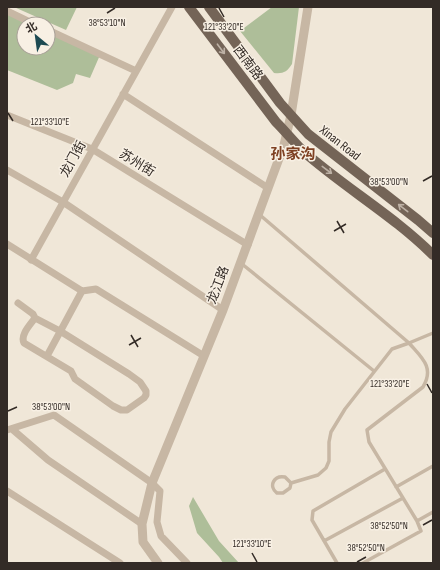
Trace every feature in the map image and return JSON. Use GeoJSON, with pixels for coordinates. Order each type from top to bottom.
{"type":"FeatureCollection","features":[{"type":"Feature","properties":{"kind":"main road","name":"西南路"},"geometry":{"type":"LineString","coordinates":[[190,7],[276,122],[287,134]]}},
{"type":"Feature","properties":{"kind":"main road","name":"Xinan Road"},"geometry":{"type":"LineString","coordinates":[[209,7],[291,115],[313,138],[433,233]]}},
{"type":"Feature","properties":{"kind":"main road"},"geometry":{"type":"LineString","coordinates":[[287,134],[303,150],[407,231],[433,255]]}},
{"type":"Feature","properties":{"kind":"street","name":"龙门街"},"geometry":{"type":"LineString","coordinates":[[31,260],[122,94],[172,7]]}},
{"type":"Feature","properties":{"kind":"street","name":"龙江路"},"geometry":{"type":"LineString","coordinates":[[158,563],[143,542],[142,524],[152,483],[223,310],[259,215],[287,134],[308,7]]}},
{"type":"Feature","properties":{"kind":"street"},"geometry":{"type":"LineString","coordinates":[[7,11],[17,16]]}},
{"type":"Feature","properties":{"kind":"street"},"geometry":{"type":"LineString","coordinates":[[56,34],[136,71]]}},
{"type":"Feature","properties":{"kind":"street"},"geometry":{"type":"LineString","coordinates":[[122,94],[268,188]]}},
{"type":"Feature","properties":{"kind":"street","name":"苏州街"},"geometry":{"type":"LineString","coordinates":[[7,115],[92,149],[248,245]]}},
{"type":"Feature","properties":{"kind":"street"},"geometry":{"type":"LineString","coordinates":[[7,170],[63,202],[223,310]]}},
{"type":"Feature","properties":{"kind":"street"},"geometry":{"type":"LineString","coordinates":[[7,244],[82,291],[96,289],[204,356]]}},
{"type":"Feature","properties":{"kind":"street"},"geometry":{"type":"LineString","coordinates":[[47,356],[82,291]]}},
{"type":"Feature","properties":{"kind":"street"},"geometry":{"type":"LineString","coordinates":[[18,303],[33,314],[34,318],[60,331],[140,382],[146,391],[144,398],[128,410],[121,410],[75,379],[71,371],[24,343],[24,335],[34,318]]}},
{"type":"Feature","properties":{"kind":"street"},"geometry":{"type":"LineString","coordinates":[[9,429],[54,415],[152,483],[160,491],[157,522],[162,536],[187,563]]}},
{"type":"Feature","properties":{"kind":"street"},"geometry":{"type":"LineString","coordinates":[[9,429],[48,460],[142,524]]}},
{"type":"Feature","properties":{"kind":"street"},"geometry":{"type":"LineString","coordinates":[[7,491],[116,562]]}},
{"type":"Feature","properties":{"kind":"lane"},"geometry":{"type":"LineString","coordinates":[[259,215],[409,343],[425,360],[428,374],[427,381],[418,392],[367,430],[369,442],[417,521],[421,531],[363,563]]}},
{"type":"Feature","properties":{"kind":"lane"},"geometry":{"type":"LineString","coordinates":[[241,263],[374,371]]}},
{"type":"Feature","properties":{"kind":"lane"},"geometry":{"type":"LineString","coordinates":[[291,483],[318,475],[326,468],[330,461],[329,442],[331,432],[345,409],[392,349],[433,333]]}},
{"type":"Feature","properties":{"kind":"lane"},"geometry":{"type":"LineString","coordinates":[[396,487],[433,466]]}},
{"type":"Feature","properties":{"kind":"lane"},"geometry":{"type":"LineString","coordinates":[[337,563],[312,520],[313,511],[385,469]]}},
{"type":"Feature","properties":{"kind":"lane"},"geometry":{"type":"LineString","coordinates":[[281,476],[287,478],[291,483],[290,488],[287,491],[280,494],[275,491],[272,484],[274,480],[281,476]]}},
{"type":"Feature","properties":{"kind":"lane"},"geometry":{"type":"LineString","coordinates":[[324,541],[403,498]]}},
{"type":"Feature","properties":{"kind":"lane"},"geometry":{"type":"LineString","coordinates":[[417,521],[433,512]]}},
{"type":"Feature","properties":{"kind":"green space"},"geometry":{"type":"Polygon","coordinates":[[[14,7],[77,7],[66,30],[56,26],[56,16],[34,16],[14,7]]]}},
{"type":"Feature","properties":{"kind":"green space"},"geometry":{"type":"Polygon","coordinates":[[[272,7],[299,7],[292,64],[286,71],[280,73],[274,73],[240,31],[272,7]]]}},
{"type":"Feature","properties":{"kind":"green space"},"geometry":{"type":"Polygon","coordinates":[[[7,14],[16,18],[16,56],[56,56],[56,36],[100,55],[90,78],[76,74],[73,83],[57,90],[7,70],[7,14]]]}},
{"type":"Feature","properties":{"kind":"green space"},"geometry":{"type":"Polygon","coordinates":[[[193,497],[219,541],[239,563],[223,563],[197,533],[189,506],[193,497]]]}},
{"type":"Feature","properties":{"kind":"district","name":"孙家沟"},"geometry":{"type":"Point","coordinates":[293,154]}}]}
